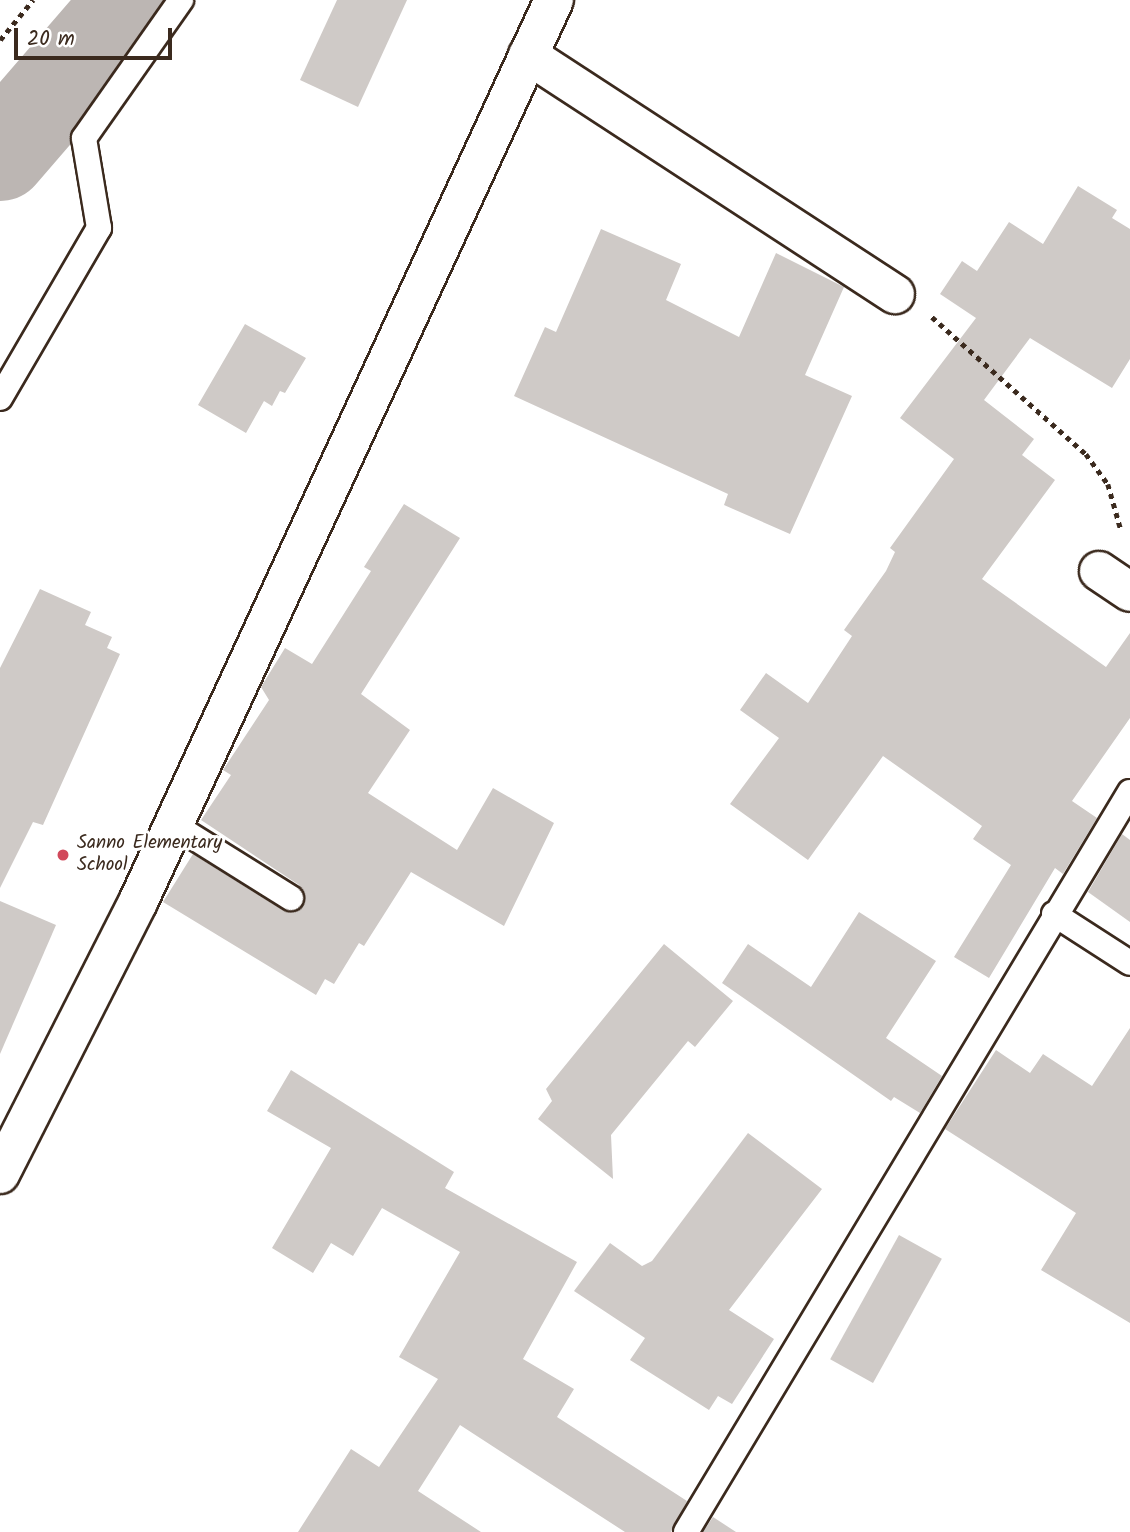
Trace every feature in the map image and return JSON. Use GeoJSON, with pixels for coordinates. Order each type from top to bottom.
{"type":"FeatureCollection","features":[{"type":"Feature","properties":{"kind":"street"},"geometry":{"type":"LineString","coordinates":[[0,1174],[174,825],[554,0]]}},
{"type":"Feature","properties":{"kind":"street"},"geometry":{"type":"LineString","coordinates":[[528,55],[895,294]]}},
{"type":"Feature","properties":{"kind":"street"},"geometry":{"type":"LineString","coordinates":[[1099,571],[1130,592]]}},
{"type":"Feature","properties":{"kind":"lane"},"geometry":{"type":"LineString","coordinates":[[0,398],[99,228],[84,138],[181,0]]}},
{"type":"Feature","properties":{"kind":"lane"},"geometry":{"type":"LineString","coordinates":[[686,1532],[1054,914],[1130,792]]}},
{"type":"Feature","properties":{"kind":"lane"},"geometry":{"type":"LineString","coordinates":[[174,825],[291,898]]}},
{"type":"Feature","properties":{"kind":"lane"},"geometry":{"type":"LineString","coordinates":[[1054,914],[1130,963]]}},
{"type":"Feature","properties":{"kind":"path"},"geometry":{"type":"LineString","coordinates":[[0,40],[33,0]]}},
{"type":"Feature","properties":{"kind":"path"},"geometry":{"type":"LineString","coordinates":[[895,294],[994,366],[1108,484],[1121,528],[1099,571]]}},
{"type":"Feature","properties":{"kind":"building"},"geometry":{"type":"Polygon","coordinates":[[[337,0],[407,0],[358,107],[300,80],[337,0]]]}},
{"type":"Feature","properties":{"kind":"building"},"geometry":{"type":"Polygon","coordinates":[[[1078,186],[1117,210],[1112,218],[1130,229],[1130,359],[1112,388],[1030,338],[984,400],[1034,439],[1022,455],[1055,480],[982,579],[1106,667],[1130,633],[1130,718],[1072,801],[1097,818],[1063,874],[1055,868],[989,978],[954,957],[1011,865],[973,839],[982,826],[883,756],[808,860],[730,804],[779,738],[740,710],[766,673],[808,703],[852,636],[844,630],[886,571],[895,552],[890,548],[954,459],[900,418],[976,318],[940,294],[962,261],[977,271],[1009,222],[1043,244],[1078,186]]]}},
{"type":"Feature","properties":{"kind":"building"},"geometry":{"type":"Polygon","coordinates":[[[601,229],[681,264],[666,300],[739,337],[776,253],[844,287],[805,375],[852,396],[790,534],[724,505],[728,494],[514,396],[545,327],[556,332],[601,229]]]}},
{"type":"Feature","properties":{"kind":"building"},"geometry":{"type":"Polygon","coordinates":[[[245,324],[306,358],[285,393],[280,391],[272,406],[264,401],[246,433],[198,405],[245,324]]]}},
{"type":"Feature","properties":{"kind":"building"},"geometry":{"type":"Polygon","coordinates":[[[404,504],[460,538],[361,694],[410,730],[368,793],[457,850],[493,788],[554,823],[504,926],[411,872],[364,946],[359,943],[334,984],[325,979],[316,995],[163,902],[193,854],[284,911],[304,905],[299,885],[201,820],[231,775],[223,770],[269,700],[261,687],[285,648],[312,664],[371,571],[364,567],[404,504]]]}},
{"type":"Feature","properties":{"kind":"building"},"geometry":{"type":"Polygon","coordinates":[[[40,589],[91,612],[85,625],[112,637],[107,648],[120,654],[43,825],[33,822],[0,888],[0,668],[40,589]]]}},
{"type":"Feature","properties":{"kind":"building"},"geometry":{"type":"Polygon","coordinates":[[[1122,834],[1130,840],[1130,922],[1088,892],[1122,834]]]}},
{"type":"Feature","properties":{"kind":"building"},"geometry":{"type":"Polygon","coordinates":[[[0,901],[56,925],[0,1054],[0,901]]]}},
{"type":"Feature","properties":{"kind":"building"},"geometry":{"type":"Polygon","coordinates":[[[859,912],[936,961],[886,1038],[942,1076],[920,1113],[894,1097],[891,1101],[722,983],[748,944],[811,987],[859,912]]]}},
{"type":"Feature","properties":{"kind":"building"},"geometry":{"type":"Polygon","coordinates":[[[664,944],[733,1001],[695,1047],[688,1041],[611,1135],[613,1179],[538,1119],[552,1101],[546,1089],[664,944]]]}},
{"type":"Feature","properties":{"kind":"building"},"geometry":{"type":"Polygon","coordinates":[[[1130,1028],[1130,1323],[1041,1270],[1076,1213],[945,1129],[996,1050],[1030,1073],[1043,1054],[1092,1086],[1130,1028]]]}},
{"type":"Feature","properties":{"kind":"building"},"geometry":{"type":"Polygon","coordinates":[[[291,1070],[454,1172],[445,1188],[577,1262],[523,1359],[574,1389],[557,1417],[687,1501],[671,1532],[625,1532],[460,1425],[418,1491],[481,1532],[298,1532],[351,1449],[379,1467],[438,1379],[399,1357],[460,1252],[382,1208],[353,1256],[331,1243],[313,1273],[272,1248],[331,1148],[267,1111],[291,1070]]]}},
{"type":"Feature","properties":{"kind":"building"},"geometry":{"type":"Polygon","coordinates":[[[748,1133],[822,1189],[729,1310],[774,1339],[732,1404],[718,1396],[709,1410],[630,1360],[645,1338],[574,1291],[610,1243],[642,1266],[652,1261],[748,1133]]]}},
{"type":"Feature","properties":{"kind":"building"},"geometry":{"type":"Polygon","coordinates":[[[899,1235],[942,1259],[873,1383],[830,1359],[899,1235]]]}},
{"type":"Feature","properties":{"kind":"building"},"geometry":{"type":"Polygon","coordinates":[[[713,1517],[736,1532],[703,1532],[713,1517]]]}},
{"type":"Feature","properties":{"kind":"waterway"},"geometry":{"type":"LineString","coordinates":[[0,154],[133,0]]}},
{"type":"Feature","properties":{"kind":"place","name":"Sanno Elementary School"},"geometry":{"type":"Point","coordinates":[63,855]}}]}
